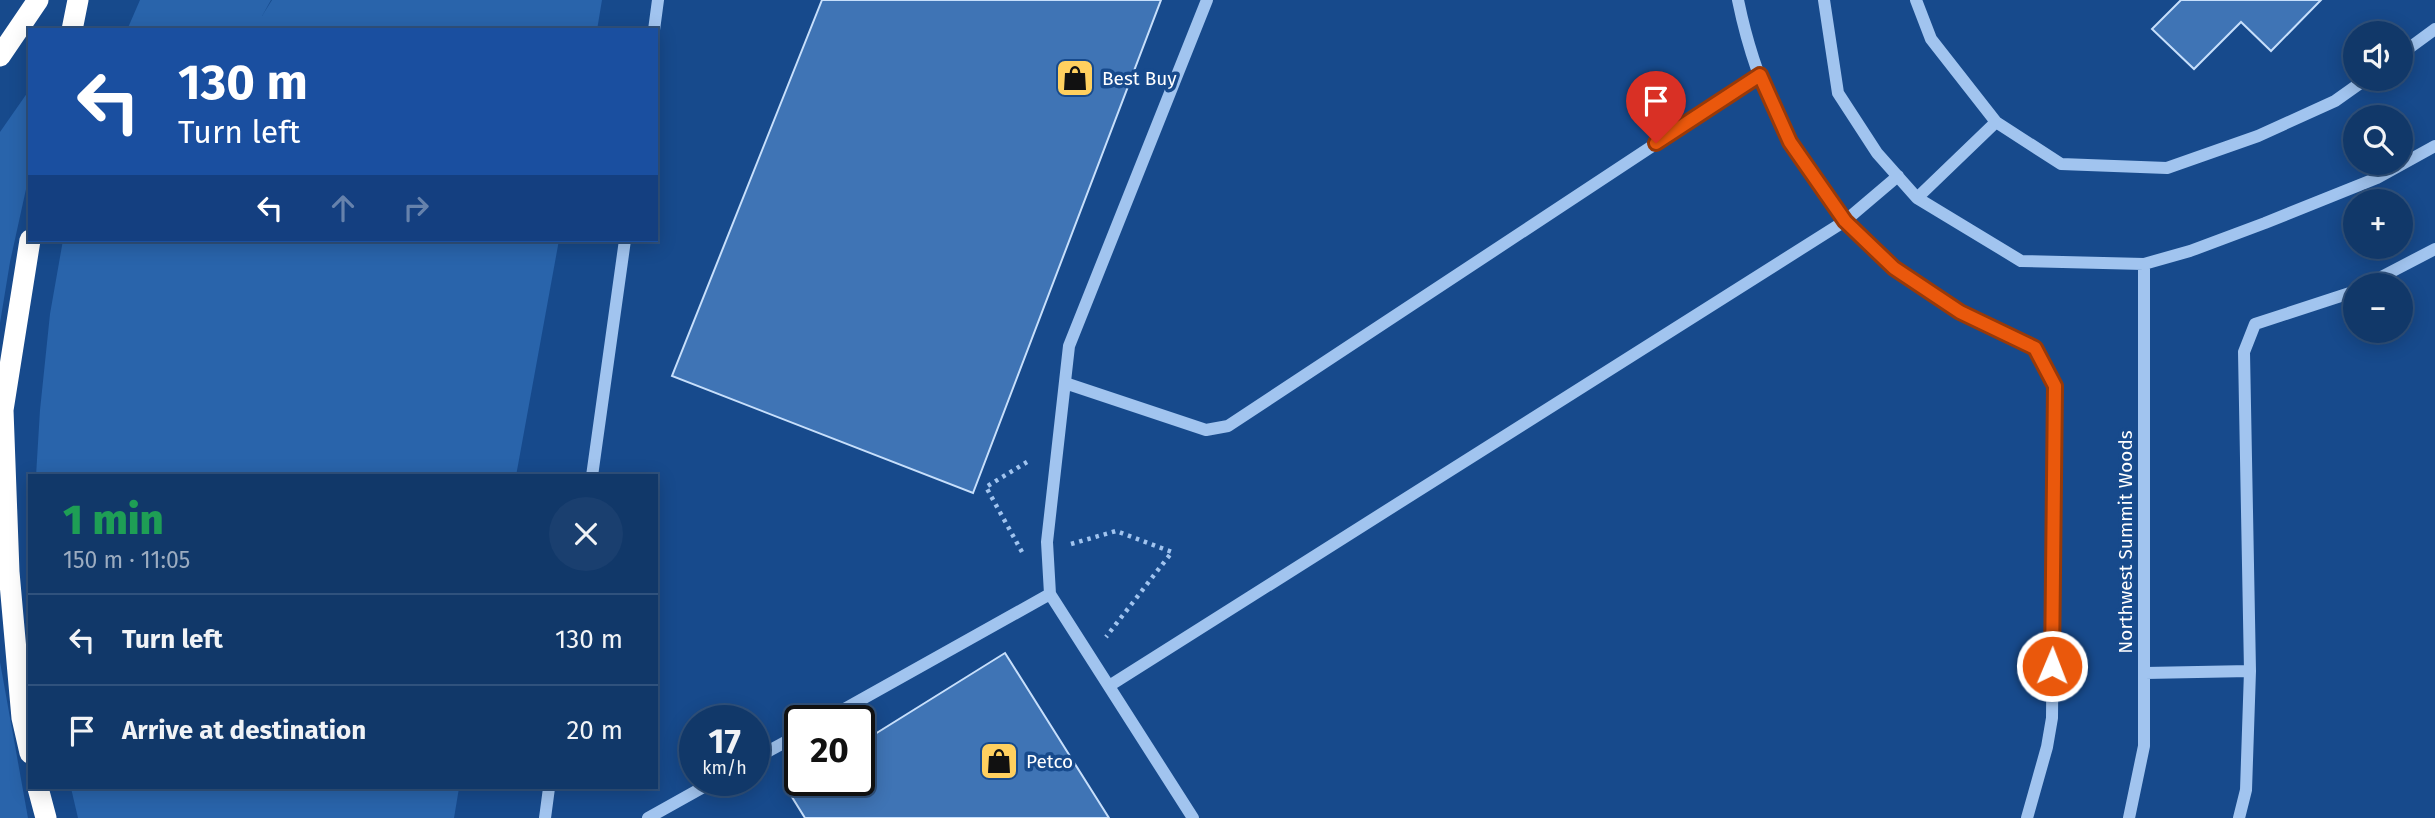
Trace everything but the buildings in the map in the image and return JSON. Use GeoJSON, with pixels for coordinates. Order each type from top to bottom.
{"type":"FeatureCollection","features":[{"type":"Feature","properties":{"kind":"highway"},"geometry":{"type":"LineString","coordinates":[[0,56],[38,0]]}},
{"type":"Feature","properties":{"kind":"highway"},"geometry":{"type":"LineString","coordinates":[[72,28],[78,0]]}},
{"type":"Feature","properties":{"kind":"highway"},"geometry":{"type":"LineString","coordinates":[[28,744],[22,719],[9,572],[4,410],[30,242]]}},
{"type":"Feature","properties":{"kind":"highway"},"geometry":{"type":"LineString","coordinates":[[38,789],[46,818]]}},
{"type":"Feature","properties":{"kind":"street"},"geometry":{"type":"LineString","coordinates":[[654,28],[658,0]]}},
{"type":"Feature","properties":{"kind":"street"},"geometry":{"type":"LineString","coordinates":[[1193,818],[1050,594],[1047,542],[1069,346],[1206,0]]}},
{"type":"Feature","properties":{"kind":"street"},"geometry":{"type":"LineString","coordinates":[[1738,0],[1745,37],[1790,142],[1845,221],[1894,268],[1960,312],[2035,348],[2055,386],[2052,718],[2047,747],[2027,818]]}},
{"type":"Feature","properties":{"kind":"street"},"geometry":{"type":"LineString","coordinates":[[1824,0],[1838,93],[1877,153],[1917,198],[2021,261],[2144,264],[2190,251],[2377,178],[2435,146]]}},
{"type":"Feature","properties":{"kind":"street"},"geometry":{"type":"LineString","coordinates":[[1916,0],[1931,39],[1996,122],[2061,164],[2167,168],[2258,136],[2334,101],[2349,91]]}},
{"type":"Feature","properties":{"kind":"street"},"geometry":{"type":"LineString","coordinates":[[2413,45],[2435,29]]}},
{"type":"Feature","properties":{"kind":"street"},"geometry":{"type":"LineString","coordinates":[[1065,383],[1206,430],[1228,426],[1760,75]]}},
{"type":"Feature","properties":{"kind":"street"},"geometry":{"type":"LineString","coordinates":[[1917,198],[1996,122]]}},
{"type":"Feature","properties":{"kind":"street"},"geometry":{"type":"LineString","coordinates":[[1110,686],[1845,221],[1898,176]]}},
{"type":"Feature","properties":{"kind":"street"},"geometry":{"type":"LineString","coordinates":[[592,474],[625,242]]}},
{"type":"Feature","properties":{"kind":"street"},"geometry":{"type":"LineString","coordinates":[[2389,273],[2435,249]]}},
{"type":"Feature","properties":{"kind":"street","name":"Northwest Summit Woods"},"geometry":{"type":"LineString","coordinates":[[2129,818],[2144,746],[2144,264]]}},
{"type":"Feature","properties":{"kind":"street"},"geometry":{"type":"LineString","coordinates":[[2239,818],[2246,790],[2250,671],[2244,352],[2255,324],[2343,295]]}},
{"type":"Feature","properties":{"kind":"street"},"geometry":{"type":"LineString","coordinates":[[851,705],[1050,594]]}},
{"type":"Feature","properties":{"kind":"street"},"geometry":{"type":"LineString","coordinates":[[2145,673],[2250,671]]}},
{"type":"Feature","properties":{"kind":"street"},"geometry":{"type":"LineString","coordinates":[[545,818],[549,789]]}},
{"type":"Feature","properties":{"kind":"street"},"geometry":{"type":"LineString","coordinates":[[648,818],[687,796]]}},
{"type":"Feature","properties":{"kind":"path"},"geometry":{"type":"LineString","coordinates":[[1027,462],[986,487],[1027,562]]}},
{"type":"Feature","properties":{"kind":"path"},"geometry":{"type":"LineString","coordinates":[[1047,542],[1069,545],[1116,531],[1172,552],[1091,657]]}},
{"type":"Feature","properties":{"kind":"shaded area"},"geometry":{"type":"Polygon","coordinates":[[[140,0],[271,0],[262,16],[272,0],[602,0],[597,28],[128,28],[140,0]]]}},
{"type":"Feature","properties":{"kind":"shaded area"},"geometry":{"type":"Polygon","coordinates":[[[28,92],[28,180],[0,323],[0,132],[28,92]]]}},
{"type":"Feature","properties":{"kind":"shaded area"},"geometry":{"type":"Polygon","coordinates":[[[63,242],[559,242],[516,474],[36,474],[50,314],[63,242]]]}},
{"type":"Feature","properties":{"kind":"shaded area"},"geometry":{"type":"Polygon","coordinates":[[[0,662],[28,818],[0,818],[0,662]]]}},
{"type":"Feature","properties":{"kind":"shaded area"},"geometry":{"type":"Polygon","coordinates":[[[71,789],[459,789],[454,818],[78,818],[71,789]]]}},
{"type":"Feature","properties":{"kind":"place","name":"Best Buy"},"geometry":{"type":"Point","coordinates":[1075,78]}},
{"type":"Feature","properties":{"kind":"place","name":"Petco"},"geometry":{"type":"Point","coordinates":[999,761]}},
{"type":"Feature","properties":{"kind":"route"},"geometry":{"type":"LineString","coordinates":[[1656,143],[1760,75],[1790,142],[1845,221],[1894,268],[1960,312],[2035,348],[2055,386],[2052,666]]}}]}
